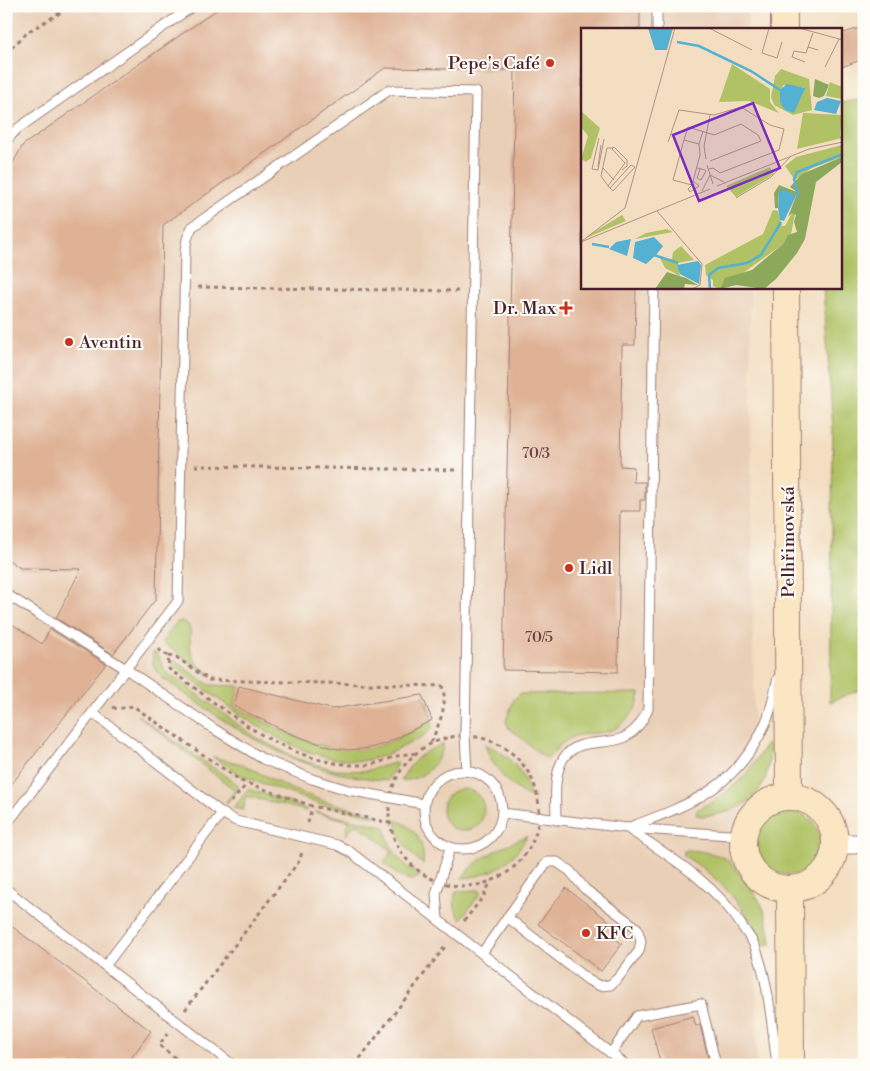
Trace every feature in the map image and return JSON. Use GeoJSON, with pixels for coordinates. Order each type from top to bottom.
{"type":"FeatureCollection","features":[{"type":"Feature","properties":{"kind":"main road"},"geometry":{"type":"LineString","coordinates":[[784,6],[784,28]]}},
{"type":"Feature","properties":{"kind":"main road","name":"Pelhřimovská"},"geometry":{"type":"LineString","coordinates":[[786,289],[789,797]]}},
{"type":"Feature","properties":{"kind":"main road"},"geometry":{"type":"LineString","coordinates":[[789,797],[812,803],[822,811],[829,820],[834,832],[845,844],[834,855],[822,876],[802,888],[790,890],[776,888],[754,874],[747,862],[743,849],[748,823],[760,808],[776,799],[789,797]]}},
{"type":"Feature","properties":{"kind":"main road"},"geometry":{"type":"LineString","coordinates":[[790,890],[791,1065]]}},
{"type":"Feature","properties":{"kind":"lane"},"geometry":{"type":"LineString","coordinates":[[6,141],[17,129],[193,6]]}},
{"type":"Feature","properties":{"kind":"lane"},"geometry":{"type":"LineString","coordinates":[[657,6],[657,28]]}},
{"type":"Feature","properties":{"kind":"lane"},"geometry":{"type":"LineString","coordinates":[[6,825],[178,601],[185,252],[187,239],[192,227],[389,90],[476,92],[465,736],[466,771]]}},
{"type":"Feature","properties":{"kind":"lane"},"geometry":{"type":"LineString","coordinates":[[556,820],[557,777],[564,759],[577,746],[623,738],[636,729],[648,709],[654,289]]}},
{"type":"Feature","properties":{"kind":"lane"},"geometry":{"type":"LineString","coordinates":[[6,594],[126,669],[214,729],[263,759],[312,780],[348,790],[424,804]]}},
{"type":"Feature","properties":{"kind":"lane"},"geometry":{"type":"LineString","coordinates":[[627,828],[692,802],[716,788],[739,766],[753,748],[767,721],[788,640]]}},
{"type":"Feature","properties":{"kind":"lane"},"geometry":{"type":"LineString","coordinates":[[93,713],[222,813],[236,821],[337,845],[349,851],[626,1065]]}},
{"type":"Feature","properties":{"kind":"lane"},"geometry":{"type":"LineString","coordinates":[[456,771],[466,771],[478,774],[488,780],[496,790],[501,801],[502,813],[496,830],[484,843],[474,848],[462,850],[450,848],[442,844],[429,831],[423,814],[424,804],[431,786],[438,779],[456,771]]}},
{"type":"Feature","properties":{"kind":"lane"},"geometry":{"type":"LineString","coordinates":[[105,966],[222,813]]}},
{"type":"Feature","properties":{"kind":"lane"},"geometry":{"type":"LineString","coordinates":[[502,813],[627,828],[744,836]]}},
{"type":"Feature","properties":{"kind":"lane"},"geometry":{"type":"LineString","coordinates":[[627,828],[675,859],[704,881],[734,912],[756,947],[764,974],[777,1065]]}},
{"type":"Feature","properties":{"kind":"lane"},"geometry":{"type":"LineString","coordinates":[[438,919],[436,894],[450,848]]}},
{"type":"Feature","properties":{"kind":"lane"},"geometry":{"type":"LineString","coordinates":[[482,953],[544,866],[548,862],[557,862],[570,870],[585,889],[637,928],[641,941],[639,951],[618,978],[610,985],[600,986],[588,980],[507,918]]}},
{"type":"Feature","properties":{"kind":"lane"},"geometry":{"type":"LineString","coordinates":[[6,889],[233,1065]]}},
{"type":"Feature","properties":{"kind":"lane"},"geometry":{"type":"LineString","coordinates":[[611,1053],[637,1016],[701,1004],[716,1065]]}},
{"type":"Feature","properties":{"kind":"path"},"geometry":{"type":"LineString","coordinates":[[6,53],[29,31],[72,6]]}},
{"type":"Feature","properties":{"kind":"path"},"geometry":{"type":"LineString","coordinates":[[184,287],[473,291]]}},
{"type":"Feature","properties":{"kind":"path"},"geometry":{"type":"LineString","coordinates":[[181,466],[470,470]]}},
{"type":"Feature","properties":{"kind":"path"},"geometry":{"type":"LineString","coordinates":[[148,640],[168,656],[176,657],[209,680],[442,686],[445,693],[443,714],[431,744]]}},
{"type":"Feature","properties":{"kind":"path"},"geometry":{"type":"LineString","coordinates":[[168,656],[169,669],[257,733],[300,754],[337,764],[366,765],[416,753]]}},
{"type":"Feature","properties":{"kind":"path"},"geometry":{"type":"LineString","coordinates":[[102,701],[116,709],[133,706],[241,782],[312,806],[390,823]]}},
{"type":"Feature","properties":{"kind":"path"},"geometry":{"type":"LineString","coordinates":[[465,736],[483,738],[499,744],[514,754],[534,783],[538,800],[538,818],[535,834],[528,849],[512,868],[491,881],[474,885],[456,886],[439,882],[427,876],[406,859],[393,836],[390,823],[390,798],[395,782],[404,766],[416,753],[431,744],[448,738],[465,736]]}},
{"type":"Feature","properties":{"kind":"path"},"geometry":{"type":"LineString","coordinates":[[222,813],[247,784]]}},
{"type":"Feature","properties":{"kind":"path"},"geometry":{"type":"LineString","coordinates":[[184,1065],[159,1046],[300,860],[312,806]]}},
{"type":"Feature","properties":{"kind":"path"},"geometry":{"type":"LineString","coordinates":[[355,1065],[456,933],[483,896],[491,881]]}},
{"type":"Feature","properties":{"kind":"shaded area"},"geometry":{"type":"Polygon","coordinates":[[[6,6],[747,6],[747,28],[581,28],[581,289],[750,289],[757,1065],[6,1065],[6,6]]]}},
{"type":"Feature","properties":{"kind":"green space"},"geometry":{"type":"Polygon","coordinates":[[[864,99],[864,688],[830,702],[833,429],[823,289],[842,289],[842,103],[864,99]]]}},
{"type":"Feature","properties":{"kind":"green space"},"geometry":{"type":"Polygon","coordinates":[[[180,621],[185,622],[190,628],[190,647],[194,659],[202,668],[212,674],[204,672],[162,642],[176,623],[180,621]]]}},
{"type":"Feature","properties":{"kind":"green space"},"geometry":{"type":"Polygon","coordinates":[[[153,652],[157,654],[165,671],[254,736],[297,759],[336,770],[365,771],[398,762],[387,781],[357,777],[304,763],[240,731],[161,677],[154,666],[153,652]]]}},
{"type":"Feature","properties":{"kind":"green space"},"geometry":{"type":"Polygon","coordinates":[[[174,660],[209,685],[239,686],[234,706],[289,734],[327,746],[347,749],[367,748],[387,743],[432,721],[432,726],[425,735],[393,752],[364,761],[347,760],[323,756],[300,748],[254,724],[171,664],[174,660]]]}},
{"type":"Feature","properties":{"kind":"green space"},"geometry":{"type":"Polygon","coordinates":[[[640,693],[633,712],[619,726],[606,732],[575,736],[567,740],[548,759],[509,729],[506,721],[514,699],[519,694],[640,693]]]}},
{"type":"Feature","properties":{"kind":"green space"},"geometry":{"type":"Polygon","coordinates":[[[422,695],[425,697],[431,715],[432,721],[422,695]]]}},
{"type":"Feature","properties":{"kind":"green space"},"geometry":{"type":"Polygon","coordinates":[[[137,715],[237,784],[239,789],[227,803],[235,790],[137,715]]]}},
{"type":"Feature","properties":{"kind":"green space"},"geometry":{"type":"Polygon","coordinates":[[[444,744],[438,759],[429,770],[417,777],[401,781],[418,758],[424,753],[444,744]]]}},
{"type":"Feature","properties":{"kind":"green space"},"geometry":{"type":"Polygon","coordinates":[[[485,744],[494,748],[514,764],[520,771],[531,797],[508,782],[492,761],[485,744]]]}},
{"type":"Feature","properties":{"kind":"green space"},"geometry":{"type":"Polygon","coordinates":[[[766,744],[770,746],[768,770],[765,780],[754,797],[735,809],[723,813],[706,816],[696,815],[697,810],[717,799],[740,781],[766,744]]]}},
{"type":"Feature","properties":{"kind":"green space"},"geometry":{"type":"Polygon","coordinates":[[[213,757],[242,764],[291,789],[321,800],[381,816],[319,804],[242,776],[213,757]]]}},
{"type":"Feature","properties":{"kind":"green space"},"geometry":{"type":"Polygon","coordinates":[[[248,789],[303,807],[307,811],[246,796],[243,810],[233,808],[248,789]]]}},
{"type":"Feature","properties":{"kind":"green space"},"geometry":{"type":"Polygon","coordinates":[[[467,789],[475,792],[481,798],[484,810],[481,822],[475,828],[459,831],[451,828],[445,822],[442,806],[445,798],[451,792],[467,789]]]}},
{"type":"Feature","properties":{"kind":"green space"},"geometry":{"type":"Polygon","coordinates":[[[783,811],[795,811],[812,820],[819,831],[821,843],[819,855],[812,866],[795,875],[783,875],[771,870],[762,861],[757,849],[757,837],[762,825],[771,816],[783,811]]]}},
{"type":"Feature","properties":{"kind":"green space"},"geometry":{"type":"Polygon","coordinates":[[[315,812],[384,826],[395,853],[406,866],[420,876],[411,880],[406,879],[392,870],[384,863],[392,851],[356,823],[346,835],[349,821],[315,812]]]}},
{"type":"Feature","properties":{"kind":"green space"},"geometry":{"type":"Polygon","coordinates":[[[396,820],[409,827],[418,837],[421,843],[423,864],[412,855],[405,845],[399,833],[396,820]]]}},
{"type":"Feature","properties":{"kind":"green space"},"geometry":{"type":"Polygon","coordinates":[[[527,836],[508,861],[492,871],[473,877],[462,878],[483,858],[527,836]]]}},
{"type":"Feature","properties":{"kind":"green space"},"geometry":{"type":"Polygon","coordinates":[[[684,851],[717,855],[726,859],[734,866],[764,909],[770,933],[771,944],[769,946],[764,943],[745,912],[722,885],[704,869],[684,856],[684,851]]]}},
{"type":"Feature","properties":{"kind":"green space"},"geometry":{"type":"Polygon","coordinates":[[[478,890],[480,894],[461,919],[455,906],[456,891],[478,890]]]}},
{"type":"Feature","properties":{"kind":"building"},"geometry":{"type":"Polygon","coordinates":[[[222,6],[640,6],[640,28],[581,28],[581,289],[636,289],[635,345],[622,345],[620,466],[634,467],[633,482],[645,482],[645,500],[640,500],[640,511],[620,511],[618,672],[503,670],[515,70],[385,68],[163,225],[156,599],[113,654],[56,618],[81,569],[20,568],[6,558],[6,175],[23,145],[222,6]]]}},
{"type":"Feature","properties":{"kind":"building"},"geometry":{"type":"Polygon","coordinates":[[[859,28],[864,43],[864,59],[842,67],[842,34],[859,28]]]}},
{"type":"Feature","properties":{"kind":"building"},"geometry":{"type":"Polygon","coordinates":[[[6,620],[42,644],[50,629],[106,664],[6,791],[6,620]]]}},
{"type":"Feature","properties":{"kind":"building"},"geometry":{"type":"Polygon","coordinates":[[[239,686],[331,709],[422,695],[432,720],[387,743],[370,748],[349,750],[332,748],[291,734],[234,706],[239,686]]]}},
{"type":"Feature","properties":{"kind":"building"},"geometry":{"type":"Polygon","coordinates":[[[566,888],[619,929],[613,937],[622,944],[601,971],[538,924],[566,888]]]}},
{"type":"Feature","properties":{"kind":"building"},"geometry":{"type":"Polygon","coordinates":[[[6,922],[151,1031],[126,1065],[6,1065],[6,922]]]}},
{"type":"Feature","properties":{"kind":"building"},"geometry":{"type":"Polygon","coordinates":[[[693,1016],[696,1026],[700,1025],[710,1065],[661,1065],[651,1028],[693,1016]]]}},
{"type":"Feature","properties":{"kind":"place","name":"Pepe's Café"},"geometry":{"type":"Point","coordinates":[550,63]}},
{"type":"Feature","properties":{"kind":"place","name":"Dr. Max"},"geometry":{"type":"Point","coordinates":[566,308]}},
{"type":"Feature","properties":{"kind":"place","name":"Aventin"},"geometry":{"type":"Point","coordinates":[69,342]}},
{"type":"Feature","properties":{"kind":"place","name":"Lidl"},"geometry":{"type":"Point","coordinates":[569,568]}},
{"type":"Feature","properties":{"kind":"place","name":"KFC"},"geometry":{"type":"Point","coordinates":[586,933]}}]}
